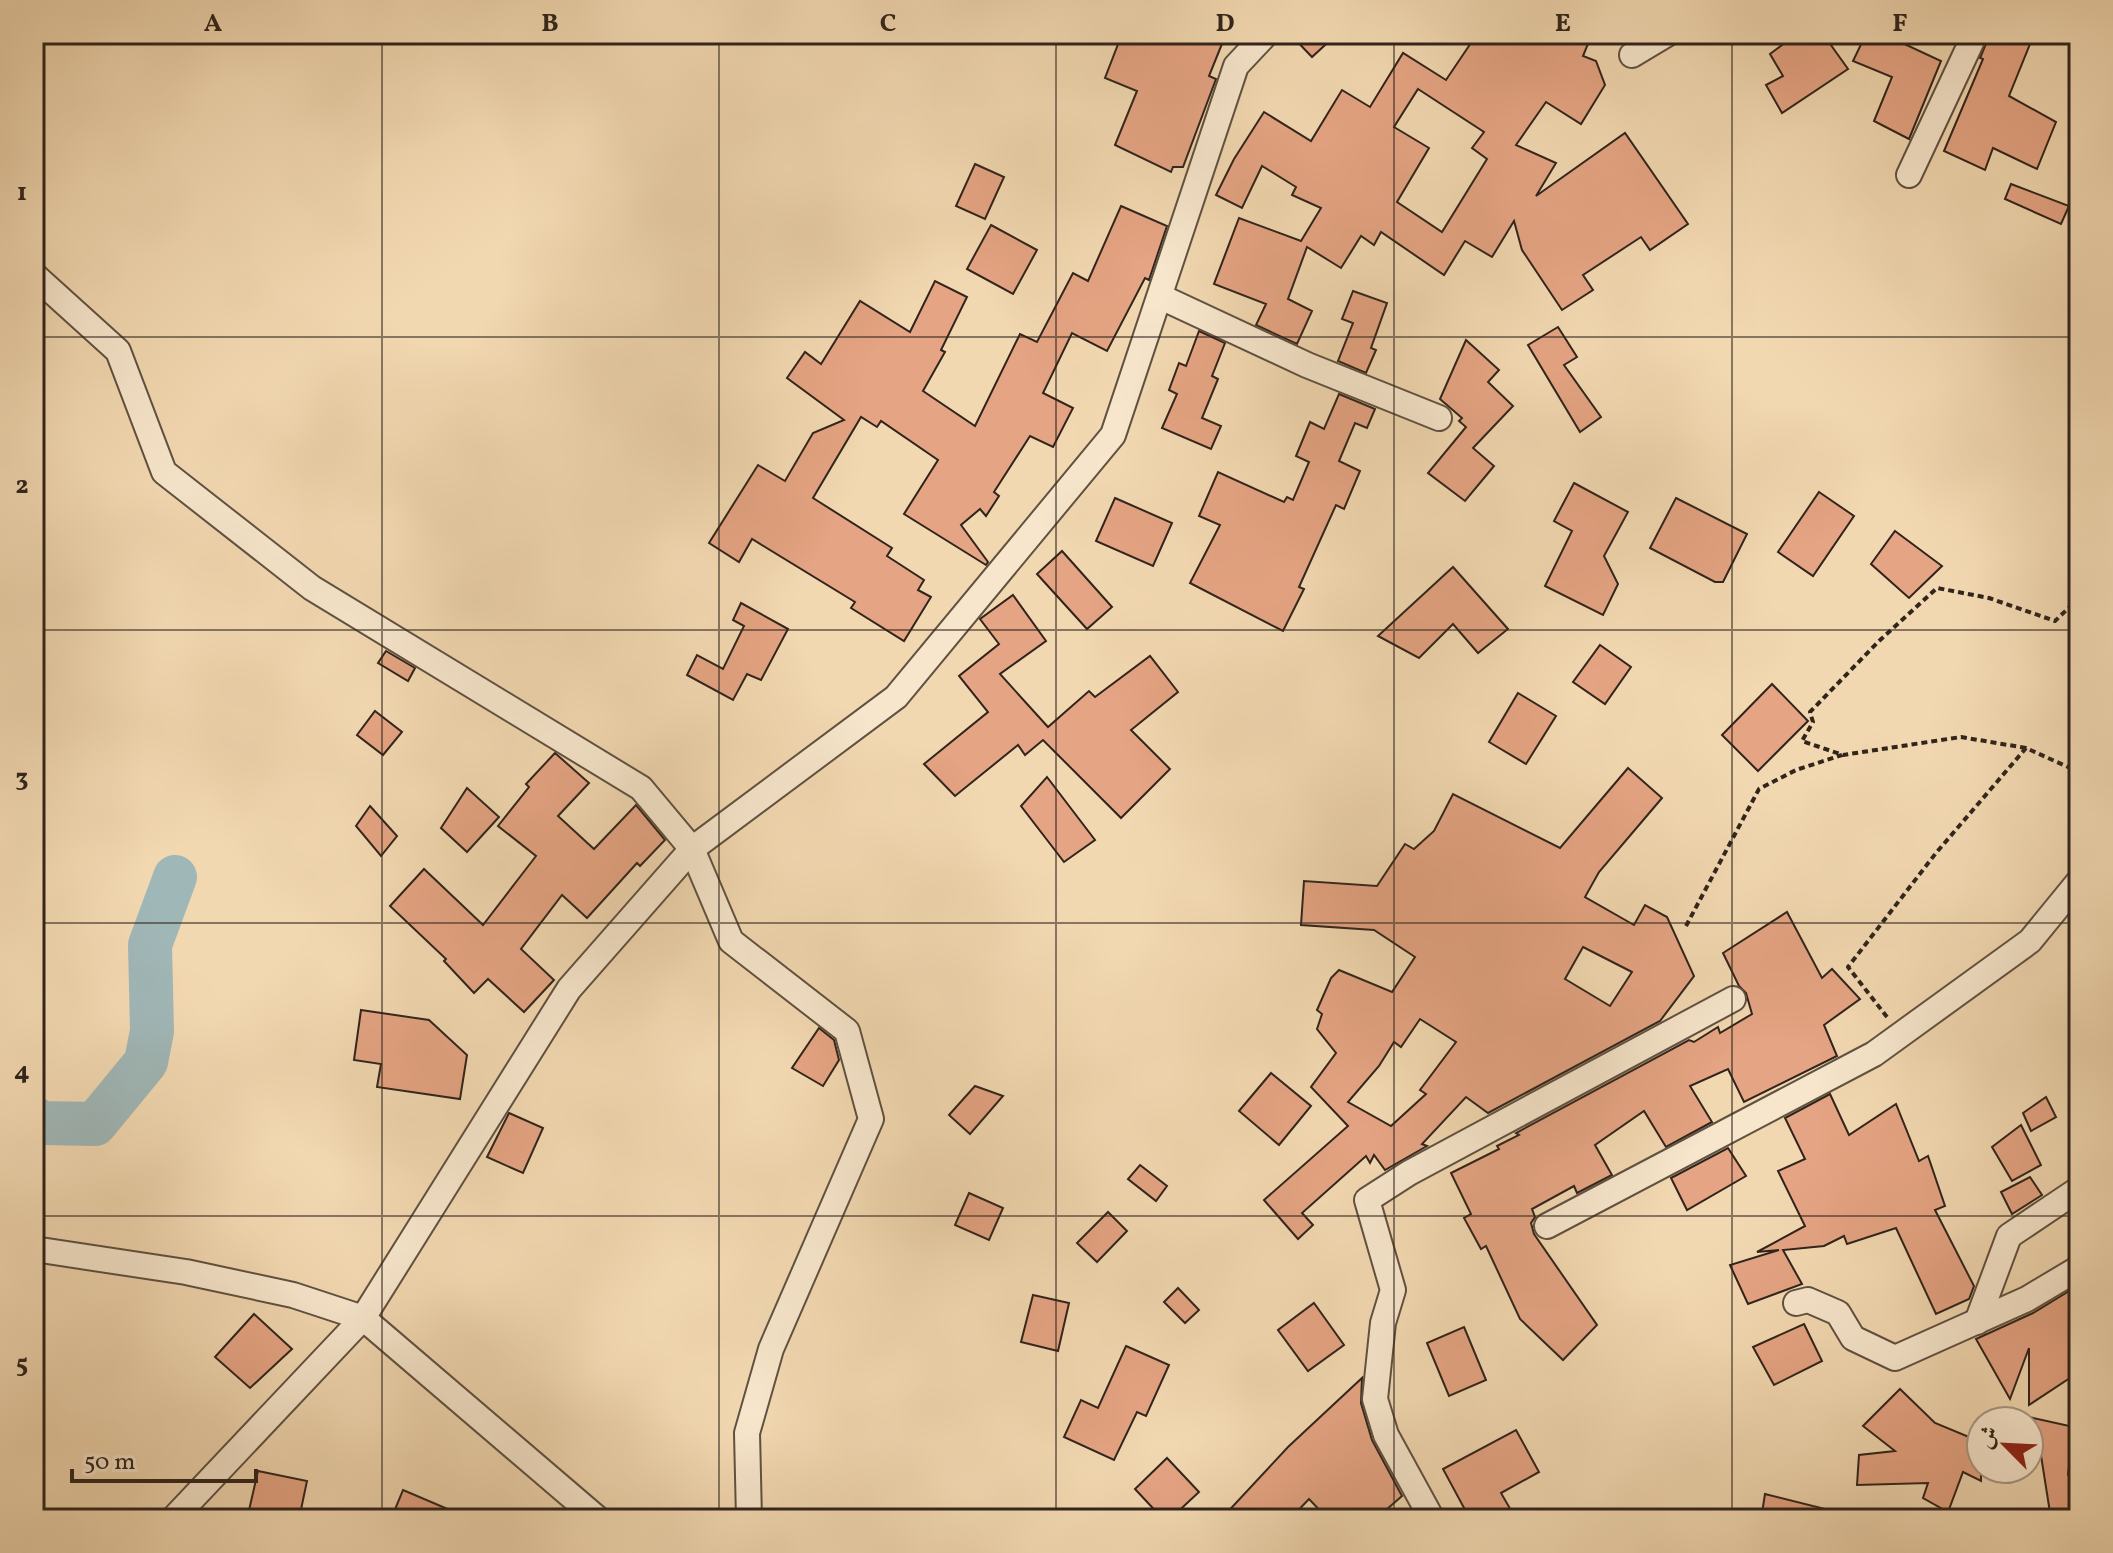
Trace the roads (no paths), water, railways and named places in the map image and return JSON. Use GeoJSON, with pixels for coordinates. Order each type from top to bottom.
{"type":"FeatureCollection","features":[{"type":"Feature","properties":{"kind":"street"},"geometry":{"type":"LineString","coordinates":[[1632,55],[1667,34]]}},
{"type":"Feature","properties":{"kind":"street"},"geometry":{"type":"LineString","coordinates":[[1909,175],[1975,34]]}},
{"type":"Feature","properties":{"kind":"street"},"geometry":{"type":"LineString","coordinates":[[173,1519],[363,1318],[569,989],[692,849],[896,697],[1113,435],[1236,66],[1255,39]]}},
{"type":"Feature","properties":{"kind":"street"},"geometry":{"type":"LineString","coordinates":[[34,275],[118,351],[164,472],[312,588],[641,788],[692,849],[731,941],[847,1031],[871,1119],[771,1349],[747,1433],[749,1519]]}},
{"type":"Feature","properties":{"kind":"street"},"geometry":{"type":"LineString","coordinates":[[1161,297],[1307,365],[1439,418]]}},
{"type":"Feature","properties":{"kind":"street"},"geometry":{"type":"LineString","coordinates":[[1547,1226],[1874,1054],[2030,941],[2079,881]]}},
{"type":"Feature","properties":{"kind":"street"},"geometry":{"type":"LineString","coordinates":[[1432,1519],[1386,1435],[1375,1399],[1383,1323],[1393,1290],[1367,1200],[1409,1173],[1733,999]]}},
{"type":"Feature","properties":{"kind":"street"},"geometry":{"type":"LineString","coordinates":[[1977,1322],[2009,1236],[2079,1189]]}},
{"type":"Feature","properties":{"kind":"street"},"geometry":{"type":"LineString","coordinates":[[34,1249],[186,1272],[293,1295],[363,1318],[598,1519]]}},
{"type":"Feature","properties":{"kind":"street"},"geometry":{"type":"LineString","coordinates":[[1796,1303],[1808,1300],[1838,1313],[1853,1338],[1895,1358],[2027,1299],[2079,1268]]}},
{"type":"Feature","properties":{"kind":"waterway"},"geometry":{"type":"LineString","coordinates":[[34,1118],[42,1123],[95,1124],[146,1062],[152,1031],[150,945],[175,877]]}}]}
